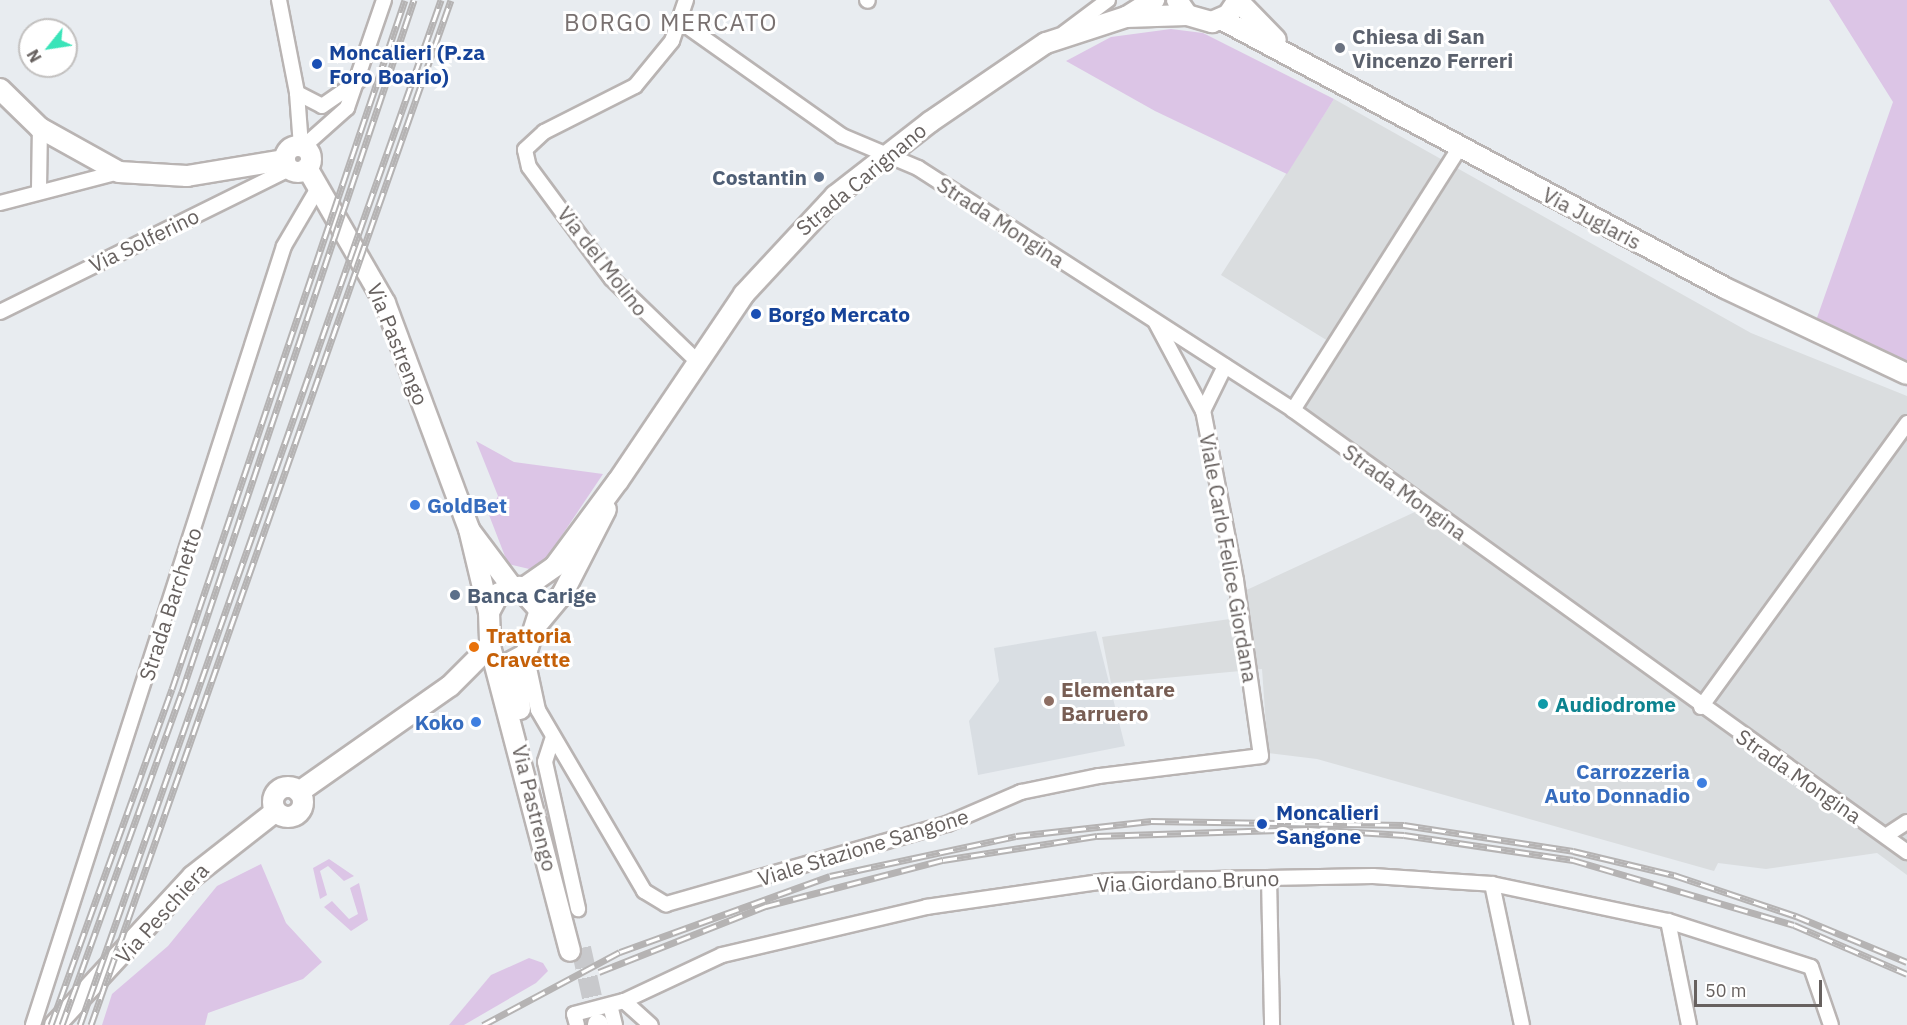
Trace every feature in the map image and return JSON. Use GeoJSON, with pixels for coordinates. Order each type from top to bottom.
{"type":"FeatureCollection","features":[{"type":"Feature","properties":{"kind":"street"},"geometry":{"type":"LineString","coordinates":[[279,0],[297,93],[302,147]]}},
{"type":"Feature","properties":{"kind":"street"},"geometry":{"type":"LineString","coordinates":[[0,203],[39,189],[119,172],[187,176],[293,166],[290,148],[302,147],[338,120],[359,80],[384,0]]}},
{"type":"Feature","properties":{"kind":"street"},"geometry":{"type":"LineString","coordinates":[[681,22],[686,0]]}},
{"type":"Feature","properties":{"kind":"street","name":"Strada Carignano"},"geometry":{"type":"LineString","coordinates":[[518,588],[555,566],[618,481],[697,361],[776,255],[888,153],[1061,36],[1108,0]]}},
{"type":"Feature","properties":{"kind":"street","name":"Strada Carignano"},"geometry":{"type":"LineString","coordinates":[[1126,17],[1154,0]]}},
{"type":"Feature","properties":{"kind":"street"},"geometry":{"type":"LineString","coordinates":[[1221,19],[1238,1]]}},
{"type":"Feature","properties":{"kind":"street","name":"Via Juglaris"},"geometry":{"type":"LineString","coordinates":[[1238,1],[1284,49]]}},
{"type":"Feature","properties":{"kind":"street","name":"Strada Carignano"},"geometry":{"type":"LineString","coordinates":[[1061,36],[1126,17],[1182,8],[1202,21],[1221,19]]}},
{"type":"Feature","properties":{"kind":"street","name":"Via Juglaris"},"geometry":{"type":"LineString","coordinates":[[1221,19],[1284,49],[1460,147],[1763,308],[1907,374]]}},
{"type":"Feature","properties":{"kind":"street","name":"Via del Molino"},"geometry":{"type":"LineString","coordinates":[[681,22],[635,86],[544,132],[525,150],[529,167],[612,279],[654,325],[697,361]]}},
{"type":"Feature","properties":{"kind":"street","name":"Strada Mongina"},"geometry":{"type":"LineString","coordinates":[[681,22],[842,136],[888,153],[1293,410],[1701,707],[1887,835],[1907,852]]}},
{"type":"Feature","properties":{"kind":"street"},"geometry":{"type":"LineString","coordinates":[[297,93],[322,106],[359,80]]}},
{"type":"Feature","properties":{"kind":"street"},"geometry":{"type":"LineString","coordinates":[[0,89],[40,128],[119,172]]}},
{"type":"Feature","properties":{"kind":"street"},"geometry":{"type":"LineString","coordinates":[[39,189],[40,128]]}},
{"type":"Feature","properties":{"kind":"street"},"geometry":{"type":"LineString","coordinates":[[1293,410],[1460,147]]}},
{"type":"Feature","properties":{"kind":"street","name":"Via Pastrengo"},"geometry":{"type":"LineString","coordinates":[[293,166],[318,188],[385,303],[469,529],[489,612],[490,646],[514,660],[575,950]]}},
{"type":"Feature","properties":{"kind":"street","name":"Via Solferino"},"geometry":{"type":"LineString","coordinates":[[0,312],[293,166]]}},
{"type":"Feature","properties":{"kind":"street","name":"Strada Barchetto"},"geometry":{"type":"LineString","coordinates":[[33,1025],[284,246],[318,188]]}},
{"type":"Feature","properties":{"kind":"street"},"geometry":{"type":"LineString","coordinates":[[1155,321],[1203,411]]}},
{"type":"Feature","properties":{"kind":"street","name":"Viale Carlo Felice Giordana"},"geometry":{"type":"LineString","coordinates":[[1225,366],[1203,411],[1236,580],[1261,756]]}},
{"type":"Feature","properties":{"kind":"street"},"geometry":{"type":"LineString","coordinates":[[1701,707],[1907,423]]}},
{"type":"Feature","properties":{"kind":"street","name":"Strada Carignano"},"geometry":{"type":"LineString","coordinates":[[539,622],[563,593],[618,481]]}},
{"type":"Feature","properties":{"kind":"street","name":"Via Pastrengo"},"geometry":{"type":"LineString","coordinates":[[469,529],[518,588],[538,605],[539,622]]}},
{"type":"Feature","properties":{"kind":"street"},"geometry":{"type":"LineString","coordinates":[[489,612],[499,593],[518,588]]}},
{"type":"Feature","properties":{"kind":"street"},"geometry":{"type":"LineString","coordinates":[[514,660],[539,622]]}},
{"type":"Feature","properties":{"kind":"street","name":"Via Peschiera"},"geometry":{"type":"LineString","coordinates":[[56,1025],[193,876],[276,811],[289,816],[297,813],[299,792],[450,686],[490,646]]}},
{"type":"Feature","properties":{"kind":"street","name":"Viale Stazione Sangone"},"geometry":{"type":"LineString","coordinates":[[514,660],[553,737],[645,891],[666,904],[978,812],[1021,792],[1099,776],[1261,756]]}},
{"type":"Feature","properties":{"kind":"street","name":"Via Peschiera"},"geometry":{"type":"LineString","coordinates":[[450,686],[514,660]]}},
{"type":"Feature","properties":{"kind":"street"},"geometry":{"type":"LineString","coordinates":[[553,737],[545,762],[578,909]]}},
{"type":"Feature","properties":{"kind":"street"},"geometry":{"type":"LineString","coordinates":[[1887,835],[1907,822]]}},
{"type":"Feature","properties":{"kind":"street","name":"Via Giordano Bruno"},"geometry":{"type":"LineString","coordinates":[[575,1019],[617,1003],[722,955],[926,907],[1107,881],[1373,876],[1492,884],[1668,921],[1811,967],[1831,1025]]}},
{"type":"Feature","properties":{"kind":"street"},"geometry":{"type":"LineString","coordinates":[[1269,878],[1272,1025]]}},
{"type":"Feature","properties":{"kind":"street"},"geometry":{"type":"LineString","coordinates":[[1492,884],[1522,1025]]}},
{"type":"Feature","properties":{"kind":"street"},"geometry":{"type":"LineString","coordinates":[[1668,921],[1689,1025]]}},
{"type":"Feature","properties":{"kind":"street"},"geometry":{"type":"LineString","coordinates":[[604,1024],[617,1003],[651,1025]]}},
{"type":"Feature","properties":{"kind":"shaded area"},"geometry":{"type":"Polygon","coordinates":[[[1829,0],[1907,0],[1907,387],[1812,332],[1893,102],[1829,0]]]}},
{"type":"Feature","properties":{"kind":"shaded area"},"geometry":{"type":"Polygon","coordinates":[[[1171,29],[1203,33],[1334,99],[1287,174],[1155,111],[1066,61],[1111,37],[1171,29]]]}},
{"type":"Feature","properties":{"kind":"shaded area"},"geometry":{"type":"Polygon","coordinates":[[[1334,99],[1751,333],[1907,396],[1907,875],[1877,853],[1766,869],[1718,863],[1714,871],[1317,759],[1268,753],[1262,669],[1111,683],[1102,637],[1230,619],[1227,599],[1417,511],[1284,414],[1328,341],[1221,275],[1334,99]]]}},
{"type":"Feature","properties":{"kind":"shaded area"},"geometry":{"type":"Polygon","coordinates":[[[476,441],[514,462],[603,474],[538,571],[508,564],[489,515],[498,496],[476,441]]]}},
{"type":"Feature","properties":{"kind":"shaded area","name":"Elementare Barruero"},"geometry":{"type":"Polygon","coordinates":[[[1096,631],[1125,746],[978,775],[969,721],[999,681],[994,648],[1096,631]]]}},
{"type":"Feature","properties":{"kind":"shaded area"},"geometry":{"type":"Polygon","coordinates":[[[329,859],[354,876],[344,881],[328,866],[320,871],[327,895],[320,899],[313,868],[329,859]]]}},
{"type":"Feature","properties":{"kind":"shaded area"},"geometry":{"type":"Polygon","coordinates":[[[261,864],[286,923],[322,962],[303,979],[208,1013],[205,1025],[102,1025],[112,994],[168,946],[217,886],[261,864]]]}},
{"type":"Feature","properties":{"kind":"shaded area"},"geometry":{"type":"Polygon","coordinates":[[[359,883],[368,920],[351,931],[324,907],[332,901],[349,919],[358,914],[350,888],[359,883]]]}},
{"type":"Feature","properties":{"kind":"shaded area"},"geometry":{"type":"Polygon","coordinates":[[[529,958],[543,963],[548,971],[536,983],[464,1025],[449,1025],[491,975],[529,958]]]}},
{"type":"Feature","properties":{"kind":"tunnel"},"geometry":{"type":"LineString","coordinates":[[581,948],[598,1024]]}},
{"type":"Feature","properties":{"kind":"railway"},"geometry":{"type":"LineString","coordinates":[[51,1025],[172,689],[405,0]]}},
{"type":"Feature","properties":{"kind":"railway"},"geometry":{"type":"LineString","coordinates":[[62,1025],[182,692],[414,0]]}},
{"type":"Feature","properties":{"kind":"railway"},"geometry":{"type":"LineString","coordinates":[[80,1025],[441,0]]}},
{"type":"Feature","properties":{"kind":"railway"},"geometry":{"type":"LineString","coordinates":[[91,1025],[451,0]]}},
{"type":"Feature","properties":{"kind":"railway"},"geometry":{"type":"LineString","coordinates":[[483,1025],[620,952],[830,876],[1016,836],[1151,821],[1404,825],[1573,851],[1674,875],[1796,916],[1907,962]]}},
{"type":"Feature","properties":{"kind":"railway"},"geometry":{"type":"LineString","coordinates":[[599,972],[766,906],[943,860],[1097,836],[1309,829],[1404,835],[1573,860],[1794,925],[1907,974]]}},
{"type":"Feature","properties":{"kind":"place","name":"Chiesa di San Vincenzo Ferreri"},"geometry":{"type":"Point","coordinates":[1340,48]}},
{"type":"Feature","properties":{"kind":"place","name":"Moncalieri (P.za Foro Boario)"},"geometry":{"type":"Point","coordinates":[317,64]}},
{"type":"Feature","properties":{"kind":"place","name":"Costantin"},"geometry":{"type":"Point","coordinates":[819,177]}},
{"type":"Feature","properties":{"kind":"place","name":"Borgo Mercato"},"geometry":{"type":"Point","coordinates":[756,314]}},
{"type":"Feature","properties":{"kind":"place","name":"GoldBet"},"geometry":{"type":"Point","coordinates":[415,505]}},
{"type":"Feature","properties":{"kind":"place","name":"Banca Carige"},"geometry":{"type":"Point","coordinates":[455,595]}},
{"type":"Feature","properties":{"kind":"place","name":"Trattoria Cravette"},"geometry":{"type":"Point","coordinates":[474,647]}},
{"type":"Feature","properties":{"kind":"place","name":"Elementare Barruero"},"geometry":{"type":"Point","coordinates":[1049,701]}},
{"type":"Feature","properties":{"kind":"place","name":"Audiodrome"},"geometry":{"type":"Point","coordinates":[1543,704]}},
{"type":"Feature","properties":{"kind":"place","name":"Koko"},"geometry":{"type":"Point","coordinates":[476,722]}},
{"type":"Feature","properties":{"kind":"place","name":"Carrozzeria Auto Donnadio"},"geometry":{"type":"Point","coordinates":[1702,783]}},
{"type":"Feature","properties":{"kind":"place","name":"Moncalieri Sangone"},"geometry":{"type":"Point","coordinates":[1262,824]}},
{"type":"Feature","properties":{"kind":"district","name":"BORGO MERCATO"},"geometry":{"type":"Point","coordinates":[671,23]}}]}
